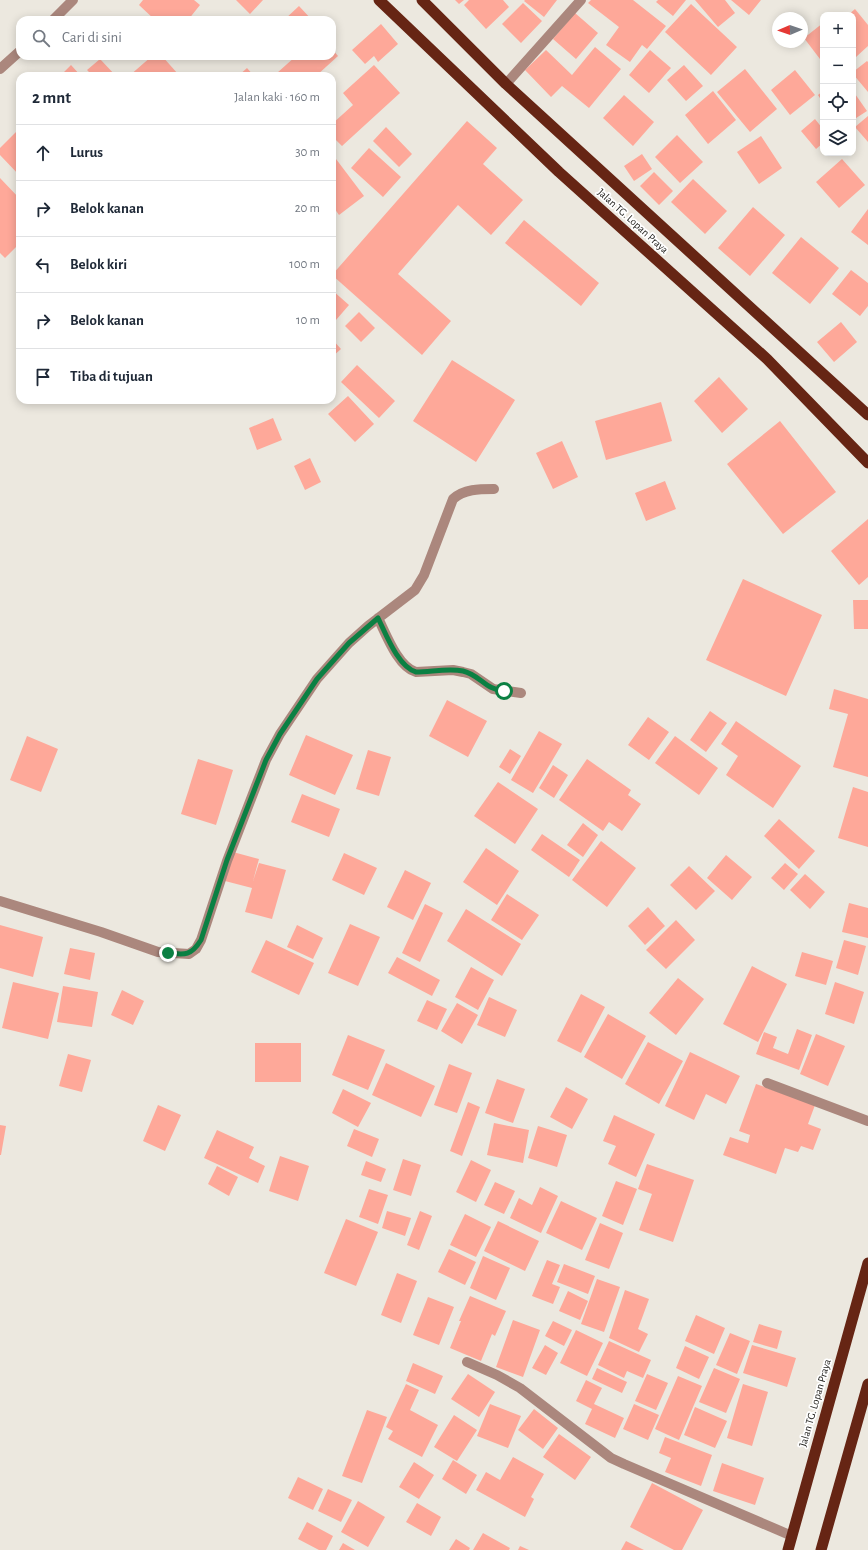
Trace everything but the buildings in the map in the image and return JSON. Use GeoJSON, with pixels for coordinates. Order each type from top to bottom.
{"type":"FeatureCollection","features":[{"type":"Feature","properties":{"kind":"highway","name":"Jalan TG. Lopan Praya"},"geometry":{"type":"LineString","coordinates":[[379,0],[559,172],[767,359],[868,463]]}},
{"type":"Feature","properties":{"kind":"highway","name":"Jalan TG. Lopan Praya"},"geometry":{"type":"LineString","coordinates":[[422,0],[506,84],[868,415]]}},
{"type":"Feature","properties":{"kind":"highway","name":"Jalan TG. Lopan Praya"},"geometry":{"type":"LineString","coordinates":[[788,1550],[868,1263]]}},
{"type":"Feature","properties":{"kind":"highway"},"geometry":{"type":"LineString","coordinates":[[821,1550],[868,1384]]}},
{"type":"Feature","properties":{"kind":"street"},"geometry":{"type":"LineString","coordinates":[[57,16],[73,0]]}},
{"type":"Feature","properties":{"kind":"street"},"geometry":{"type":"LineString","coordinates":[[506,84],[581,0]]}},
{"type":"Feature","properties":{"kind":"street"},"geometry":{"type":"LineString","coordinates":[[0,69],[16,55]]}},
{"type":"Feature","properties":{"kind":"street"},"geometry":{"type":"LineString","coordinates":[[0,901],[101,932],[158,952],[188,954],[196,948],[201,940],[227,860],[266,760],[280,734],[317,679],[349,643],[378,618],[415,590],[429,564],[453,499],[464,492],[479,489],[494,489]]}},
{"type":"Feature","properties":{"kind":"street"},"geometry":{"type":"LineString","coordinates":[[378,618],[402,662],[411,670],[416,672],[453,670],[463,672],[477,678],[493,689],[521,694]]}},
{"type":"Feature","properties":{"kind":"street"},"geometry":{"type":"LineString","coordinates":[[767,1083],[868,1121]]}},
{"type":"Feature","properties":{"kind":"street"},"geometry":{"type":"LineString","coordinates":[[466,1362],[497,1375],[520,1388],[601,1450],[618,1461],[792,1536]]}},
{"type":"Feature","properties":{"kind":"route"},"geometry":{"type":"LineString","coordinates":[[168,953],[188,954],[196,948],[201,940],[227,860],[266,760],[280,734],[317,679],[349,643],[378,618],[402,662],[411,670],[416,672],[453,670],[472,674],[488,687],[497,691],[504,691]]}}]}
